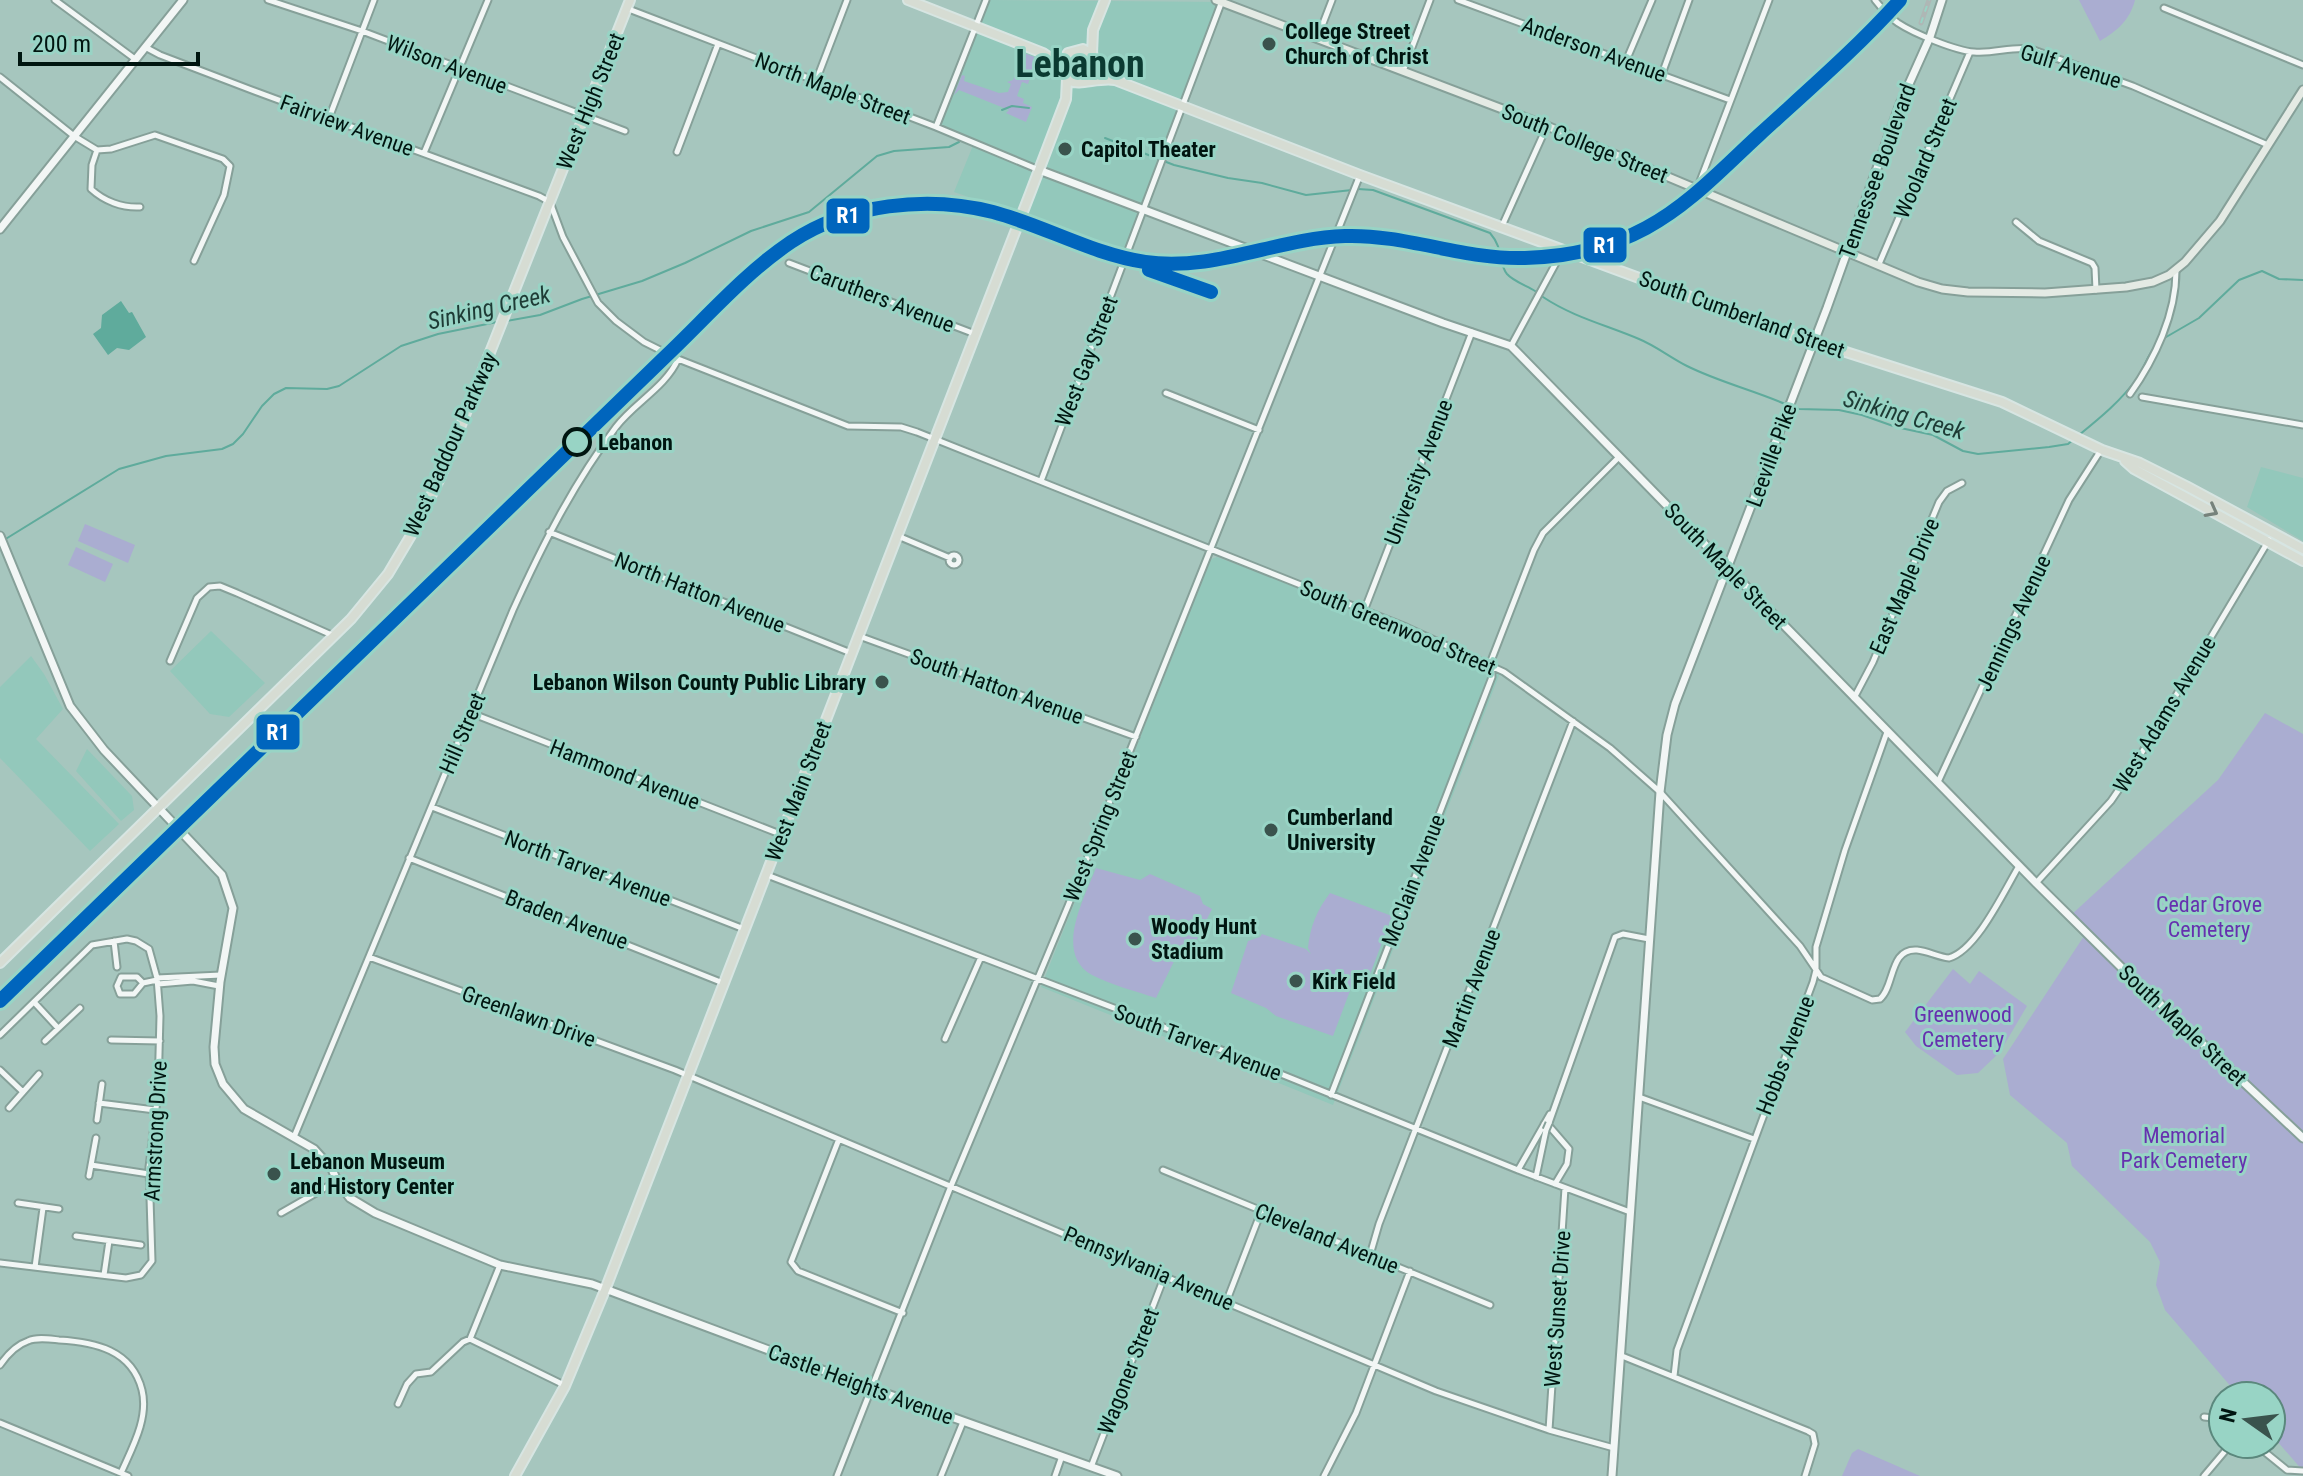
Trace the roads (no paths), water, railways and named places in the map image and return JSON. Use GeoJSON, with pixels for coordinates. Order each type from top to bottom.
{"type":"FeatureCollection","features":[{"type":"Feature","properties":{"kind":"main road"},"geometry":{"type":"LineString","coordinates":[[908,0],[1043,53],[1062,69],[1067,79],[1086,82],[1096,71],[1093,30]]}},
{"type":"Feature","properties":{"kind":"main road"},"geometry":{"type":"LineString","coordinates":[[1062,69],[1063,60],[1093,30],[1105,0]]}},
{"type":"Feature","properties":{"kind":"main road","name":"South College Street"},"geometry":{"type":"LineString","coordinates":[[1220,1],[1547,126],[1918,282],[1942,289],[1993,293],[2096,291],[2153,282],[2176,271]]}},
{"type":"Feature","properties":{"kind":"main road","name":"West High Street"},"geometry":{"type":"LineString","coordinates":[[550,202],[628,4]]}},
{"type":"Feature","properties":{"kind":"main road"},"geometry":{"type":"LineString","coordinates":[[1043,53],[1083,49],[1115,80]]}},
{"type":"Feature","properties":{"kind":"main road","name":"South Cumberland Street"},"geometry":{"type":"LineString","coordinates":[[1086,82],[1098,78],[1115,80],[1360,175],[1813,342],[2002,402],[2121,458],[2140,463],[2303,549]]}},
{"type":"Feature","properties":{"kind":"main road","name":"West Main Street"},"geometry":{"type":"LineString","coordinates":[[515,1476],[565,1386],[605,1290],[1039,170],[1066,99],[1067,79]]}},
{"type":"Feature","properties":{"kind":"main road","name":"West Main Street"},"geometry":{"type":"LineString","coordinates":[[1066,99],[1086,82]]}},
{"type":"Feature","properties":{"kind":"main road"},"geometry":{"type":"LineString","coordinates":[[2176,271],[2209,237],[2303,90]]}},
{"type":"Feature","properties":{"kind":"main road","name":"West Baddour Parkway"},"geometry":{"type":"LineString","coordinates":[[0,963],[335,637],[388,574],[440,478],[550,202]]}},
{"type":"Feature","properties":{"kind":"main road","name":"South Cumberland Street"},"geometry":{"type":"LineString","coordinates":[[2121,458],[2134,469],[2303,561]]}},
{"type":"Feature","properties":{"kind":"street"},"geometry":{"type":"LineString","coordinates":[[55,0],[135,59]]}},
{"type":"Feature","properties":{"kind":"street"},"geometry":{"type":"LineString","coordinates":[[0,229],[183,0]]}},
{"type":"Feature","properties":{"kind":"street","name":"Wilson Avenue"},"geometry":{"type":"LineString","coordinates":[[268,0],[362,31],[625,131]]}},
{"type":"Feature","properties":{"kind":"street"},"geometry":{"type":"LineString","coordinates":[[329,118],[374,0]]}},
{"type":"Feature","properties":{"kind":"street"},"geometry":{"type":"LineString","coordinates":[[424,153],[488,0]]}},
{"type":"Feature","properties":{"kind":"street"},"geometry":{"type":"LineString","coordinates":[[816,81],[847,0]]}},
{"type":"Feature","properties":{"kind":"street"},"geometry":{"type":"LineString","coordinates":[[936,127],[986,0]]}},
{"type":"Feature","properties":{"kind":"street"},"geometry":{"type":"LineString","coordinates":[[1317,39],[1332,0]]}},
{"type":"Feature","properties":{"kind":"street"},"geometry":{"type":"LineString","coordinates":[[1403,71],[1430,0]]}},
{"type":"Feature","properties":{"kind":"street","name":"Anderson Avenue"},"geometry":{"type":"LineString","coordinates":[[1458,0],[1730,100]]}},
{"type":"Feature","properties":{"kind":"street"},"geometry":{"type":"LineString","coordinates":[[1626,61],[1652,0]]}},
{"type":"Feature","properties":{"kind":"street"},"geometry":{"type":"LineString","coordinates":[[1662,74],[1689,0]]}},
{"type":"Feature","properties":{"kind":"street"},"geometry":{"type":"LineString","coordinates":[[1697,189],[1769,0]]}},
{"type":"Feature","properties":{"kind":"street","name":"Gulf Avenue"},"geometry":{"type":"LineString","coordinates":[[1875,0],[1898,23],[1970,52],[2016,47],[2031,49],[2133,86],[2269,146]]}},
{"type":"Feature","properties":{"kind":"street","name":"Tennessee Boulevard"},"geometry":{"type":"LineString","coordinates":[[1813,342],[1900,104],[1930,37],[1942,0]]}},
{"type":"Feature","properties":{"kind":"street","name":"West Gay Street"},"geometry":{"type":"LineString","coordinates":[[1041,481],[1220,1]]}},
{"type":"Feature","properties":{"kind":"street","name":"North Maple Street"},"geometry":{"type":"LineString","coordinates":[[628,4],[718,44],[1039,170]]}},
{"type":"Feature","properties":{"kind":"street"},"geometry":{"type":"LineString","coordinates":[[2164,8],[2303,65]]}},
{"type":"Feature","properties":{"kind":"street"},"geometry":{"type":"LineString","coordinates":[[677,152],[718,44]]}},
{"type":"Feature","properties":{"kind":"street","name":"Fairview Avenue"},"geometry":{"type":"LineString","coordinates":[[145,47],[550,202]]}},
{"type":"Feature","properties":{"kind":"street","name":"Woolard Street"},"geometry":{"type":"LineString","coordinates":[[1879,264],[1970,52]]}},
{"type":"Feature","properties":{"kind":"street"},"geometry":{"type":"LineString","coordinates":[[0,77],[74,136],[97,150],[111,149],[155,135],[223,159],[230,166],[224,195],[194,261]]}},
{"type":"Feature","properties":{"kind":"street"},"geometry":{"type":"LineString","coordinates":[[1502,226],[1547,126]]}},
{"type":"Feature","properties":{"kind":"street"},"geometry":{"type":"LineString","coordinates":[[97,150],[92,165],[91,189],[112,202],[131,208],[140,207]]}},
{"type":"Feature","properties":{"kind":"street","name":"South Maple Street"},"geometry":{"type":"LineString","coordinates":[[1039,170],[1511,346],[2019,866],[2125,971],[2303,1138]]}},
{"type":"Feature","properties":{"kind":"street","name":"West Spring Street"},"geometry":{"type":"LineString","coordinates":[[837,1476],[1360,175]]}},
{"type":"Feature","properties":{"kind":"street","name":"South Greenwood Street"},"geometry":{"type":"LineString","coordinates":[[550,202],[589,289],[610,316],[644,342],[678,359],[848,426],[901,427],[934,439],[1491,665],[1573,721],[1632,766],[1660,792],[1792,937],[1816,970]]}},
{"type":"Feature","properties":{"kind":"street"},"geometry":{"type":"LineString","coordinates":[[2016,222],[2039,241],[2092,263],[2096,291]]}},
{"type":"Feature","properties":{"kind":"street"},"geometry":{"type":"LineString","coordinates":[[1511,346],[1564,249]]}},
{"type":"Feature","properties":{"kind":"street","name":"Caruthers Avenue"},"geometry":{"type":"LineString","coordinates":[[789,263],[975,334]]}},
{"type":"Feature","properties":{"kind":"street"},"geometry":{"type":"LineString","coordinates":[[2130,394],[2145,373],[2167,320],[2176,290],[2176,271]]}},
{"type":"Feature","properties":{"kind":"street","name":"University Avenue"},"geometry":{"type":"LineString","coordinates":[[1364,611],[1472,332]]}},
{"type":"Feature","properties":{"kind":"street","name":"Leeville Pike"},"geometry":{"type":"LineString","coordinates":[[1612,1476],[1660,792],[1669,723],[1813,342]]}},
{"type":"Feature","properties":{"kind":"street","name":"Hill Street"},"geometry":{"type":"LineString","coordinates":[[294,1137],[549,532],[614,429],[671,373],[678,359]]}},
{"type":"Feature","properties":{"kind":"street"},"geometry":{"type":"LineString","coordinates":[[1166,393],[1259,430]]}},
{"type":"Feature","properties":{"kind":"street"},"geometry":{"type":"LineString","coordinates":[[2142,397],[2303,425]]}},
{"type":"Feature","properties":{"kind":"street","name":"Jennings Avenue"},"geometry":{"type":"LineString","coordinates":[[1938,782],[2069,500],[2098,447]]}},
{"type":"Feature","properties":{"kind":"street","name":"McClain Avenue"},"geometry":{"type":"LineString","coordinates":[[1331,1095],[1492,677],[1491,665],[1537,542],[1551,523],[1619,457]]}},
{"type":"Feature","properties":{"kind":"street","name":"East Maple Drive"},"geometry":{"type":"LineString","coordinates":[[1854,698],[1873,662],[1939,502],[1947,491],[1962,483]]}},
{"type":"Feature","properties":{"kind":"street","name":"North Hatton Avenue"},"geometry":{"type":"LineString","coordinates":[[549,532],[851,653]]}},
{"type":"Feature","properties":{"kind":"street","name":"West Adams Avenue"},"geometry":{"type":"LineString","coordinates":[[2036,883],[2111,801],[2126,779],[2274,532]]}},
{"type":"Feature","properties":{"kind":"street","name":"Castle Heights Avenue"},"geometry":{"type":"LineString","coordinates":[[0,536],[70,706],[92,737],[222,875],[231,897],[232,920],[219,986],[215,1064],[223,1084],[244,1109],[314,1149],[325,1159],[350,1198],[363,1208],[500,1265],[574,1280],[605,1290],[1117,1476]]}},
{"type":"Feature","properties":{"kind":"street"},"geometry":{"type":"LineString","coordinates":[[897,536],[950,558]]}},
{"type":"Feature","properties":{"kind":"street"},"geometry":{"type":"LineString","coordinates":[[170,661],[197,598],[209,587],[220,586],[335,637]]}},
{"type":"Feature","properties":{"kind":"street","name":"South Hatton Avenue"},"geometry":{"type":"LineString","coordinates":[[858,636],[1136,737]]}},
{"type":"Feature","properties":{"kind":"street","name":"Hammond Avenue"},"geometry":{"type":"LineString","coordinates":[[471,713],[780,834]]}},
{"type":"Feature","properties":{"kind":"street","name":"Martin Avenue"},"geometry":{"type":"LineString","coordinates":[[1370,1255],[1573,721]]}},
{"type":"Feature","properties":{"kind":"street","name":"Hobbs Avenue"},"geometry":{"type":"LineString","coordinates":[[1674,1376],[1677,1350],[1816,970],[1816,947],[1887,732]]}},
{"type":"Feature","properties":{"kind":"street","name":"North Tarver Avenue"},"geometry":{"type":"LineString","coordinates":[[432,807],[744,929]]}},
{"type":"Feature","properties":{"kind":"street","name":"Braden Avenue"},"geometry":{"type":"LineString","coordinates":[[409,858],[723,983]]}},
{"type":"Feature","properties":{"kind":"street"},"geometry":{"type":"LineString","coordinates":[[1816,970],[1821,977],[1872,1000],[1880,999],[1886,993],[1896,962],[1903,953],[1918,950],[1949,958],[1964,951],[2019,866]]}},
{"type":"Feature","properties":{"kind":"street","name":"South Tarver Avenue"},"geometry":{"type":"LineString","coordinates":[[765,874],[1630,1212]]}},
{"type":"Feature","properties":{"kind":"street"},"geometry":{"type":"LineString","coordinates":[[1536,1177],[1546,1126],[1615,937],[1623,934],[1649,939]]}},
{"type":"Feature","properties":{"kind":"street"},"geometry":{"type":"LineString","coordinates":[[0,1035],[92,945],[114,941],[117,967]]}},
{"type":"Feature","properties":{"kind":"street","name":"Armstrong Drive"},"geometry":{"type":"LineString","coordinates":[[0,1263],[126,1278],[141,1275],[152,1261],[149,1174],[160,1041],[157,980],[149,949],[136,941],[114,941]]}},
{"type":"Feature","properties":{"kind":"street","name":"Greenlawn Drive"},"geometry":{"type":"LineString","coordinates":[[369,957],[688,1075]]}},
{"type":"Feature","properties":{"kind":"street"},"geometry":{"type":"LineString","coordinates":[[945,1039],[981,957]]}},
{"type":"Feature","properties":{"kind":"street"},"geometry":{"type":"LineString","coordinates":[[143,983],[137,977],[126,975],[121,977],[117,986],[120,994],[134,994],[143,983],[221,975]]}},
{"type":"Feature","properties":{"kind":"street"},"geometry":{"type":"LineString","coordinates":[[157,980],[193,981],[219,986]]}},
{"type":"Feature","properties":{"kind":"street"},"geometry":{"type":"LineString","coordinates":[[34,1002],[58,1028]]}},
{"type":"Feature","properties":{"kind":"street"},"geometry":{"type":"LineString","coordinates":[[45,1041],[80,1008]]}},
{"type":"Feature","properties":{"kind":"street"},"geometry":{"type":"LineString","coordinates":[[111,1040],[160,1041]]}},
{"type":"Feature","properties":{"kind":"street"},"geometry":{"type":"LineString","coordinates":[[0,1070],[23,1092]]}},
{"type":"Feature","properties":{"kind":"street"},"geometry":{"type":"LineString","coordinates":[[9,1108],[39,1074]]}},
{"type":"Feature","properties":{"kind":"street","name":"Pennsylvania Avenue"},"geometry":{"type":"LineString","coordinates":[[688,1075],[1227,1300],[1436,1391],[1549,1430],[1614,1448]]}},
{"type":"Feature","properties":{"kind":"street"},"geometry":{"type":"LineString","coordinates":[[97,1120],[102,1084]]}},
{"type":"Feature","properties":{"kind":"street"},"geometry":{"type":"LineString","coordinates":[[1639,1097],[1754,1139]]}},
{"type":"Feature","properties":{"kind":"street"},"geometry":{"type":"LineString","coordinates":[[99,1103],[155,1110]]}},
{"type":"Feature","properties":{"kind":"street"},"geometry":{"type":"LineString","coordinates":[[1518,1170],[1546,1126]]}},
{"type":"Feature","properties":{"kind":"street"},"geometry":{"type":"LineString","coordinates":[[1546,1126],[1559,1136],[1569,1153],[1567,1164],[1555,1184]]}},
{"type":"Feature","properties":{"kind":"street"},"geometry":{"type":"LineString","coordinates":[[89,1176],[96,1138]]}},
{"type":"Feature","properties":{"kind":"street"},"geometry":{"type":"LineString","coordinates":[[839,1139],[791,1262],[798,1271],[903,1313]]}},
{"type":"Feature","properties":{"kind":"street"},"geometry":{"type":"LineString","coordinates":[[91,1165],[149,1174]]}},
{"type":"Feature","properties":{"kind":"street","name":"Cleveland Avenue"},"geometry":{"type":"LineString","coordinates":[[1163,1170],[1490,1305]]}},
{"type":"Feature","properties":{"kind":"street"},"geometry":{"type":"LineString","coordinates":[[281,1213],[337,1181]]}},
{"type":"Feature","properties":{"kind":"street","name":"West Sunset Drive"},"geometry":{"type":"LineString","coordinates":[[1549,1430],[1565,1187]]}},
{"type":"Feature","properties":{"kind":"street"},"geometry":{"type":"LineString","coordinates":[[18,1203],[59,1209]]}},
{"type":"Feature","properties":{"kind":"street"},"geometry":{"type":"LineString","coordinates":[[35,1267],[43,1208]]}},
{"type":"Feature","properties":{"kind":"street"},"geometry":{"type":"LineString","coordinates":[[1227,1300],[1261,1212]]}},
{"type":"Feature","properties":{"kind":"street"},"geometry":{"type":"LineString","coordinates":[[76,1236],[141,1245]]}},
{"type":"Feature","properties":{"kind":"street"},"geometry":{"type":"LineString","coordinates":[[104,1275],[109,1241]]}},
{"type":"Feature","properties":{"kind":"street"},"geometry":{"type":"LineString","coordinates":[[398,1404],[407,1384],[416,1374],[431,1372],[470,1339],[500,1265]]}},
{"type":"Feature","properties":{"kind":"street"},"geometry":{"type":"LineString","coordinates":[[1324,1476],[1356,1413],[1410,1271]]}},
{"type":"Feature","properties":{"kind":"street","name":"Wagoner Street"},"geometry":{"type":"LineString","coordinates":[[1091,1467],[1165,1275]]}},
{"type":"Feature","properties":{"kind":"street"},"geometry":{"type":"LineString","coordinates":[[0,1365],[16,1347],[32,1339],[97,1345],[125,1359],[136,1374],[144,1401],[141,1423],[121,1473]]}},
{"type":"Feature","properties":{"kind":"street"},"geometry":{"type":"LineString","coordinates":[[470,1339],[565,1386]]}},
{"type":"Feature","properties":{"kind":"street"},"geometry":{"type":"LineString","coordinates":[[1622,1356],[1808,1431],[1814,1436],[1815,1444],[1805,1476]]}},
{"type":"Feature","properties":{"kind":"street"},"geometry":{"type":"LineString","coordinates":[[941,1476],[963,1422]]}},
{"type":"Feature","properties":{"kind":"street"},"geometry":{"type":"LineString","coordinates":[[0,1423],[128,1476]]}},
{"type":"Feature","properties":{"kind":"street"},"geometry":{"type":"LineString","coordinates":[[1055,1476],[1062,1456]]}},
{"type":"Feature","properties":{"kind":"street"},"geometry":{"type":"LineString","coordinates":[[2204,1476],[2218,1460]]}},
{"type":"Feature","properties":{"kind":"street"},"geometry":{"type":"LineString","coordinates":[[2275,1460],[2287,1470],[2303,1471]]}},
{"type":"Feature","properties":{"kind":"street"},"geometry":{"type":"LineString","coordinates":[[2282,1476],[2287,1470]]}},
{"type":"Feature","properties":{"kind":"waterway","name":"Sinking Creek"},"geometry":{"type":"LineString","coordinates":[[1002,110],[1012,106],[1029,108]]}},
{"type":"Feature","properties":{"kind":"waterway","name":"Sinking Creek"},"geometry":{"type":"LineString","coordinates":[[1105,138],[1174,165],[1306,195],[1352,190]]}},
{"type":"Feature","properties":{"kind":"waterway","name":"Sinking Creek"},"geometry":{"type":"LineString","coordinates":[[507,321],[540,315],[642,281],[751,231],[809,212],[877,156],[894,151],[949,147],[959,142]]}},
{"type":"Feature","properties":{"kind":"waterway","name":"Sinking Creek"},"geometry":{"type":"LineString","coordinates":[[1358,189],[1373,190],[1490,233],[1507,274],[1535,291]]}},
{"type":"Feature","properties":{"kind":"waterway","name":"Sinking Creek"},"geometry":{"type":"LineString","coordinates":[[2161,340],[2199,318],[2239,280],[2262,271],[2279,279],[2303,280]]}},
{"type":"Feature","properties":{"kind":"waterway","name":"Sinking Creek"},"geometry":{"type":"LineString","coordinates":[[1543,297],[1645,342],[1699,372],[1785,404]]}},
{"type":"Feature","properties":{"kind":"waterway","name":"Sinking Creek"},"geometry":{"type":"LineString","coordinates":[[4,540],[119,469],[166,456],[222,449],[233,444],[262,406],[286,388],[327,389],[339,386],[401,346],[438,334],[497,322]]}},
{"type":"Feature","properties":{"kind":"waterway","name":"Sinking Creek"},"geometry":{"type":"LineString","coordinates":[[2079,435],[2125,393],[2157,344]]}},
{"type":"Feature","properties":{"kind":"waterway","name":"Sinking Creek"},"geometry":{"type":"LineString","coordinates":[[1791,406],[1862,415],[1933,435],[1963,451],[1978,454],[2049,447],[2068,444],[2074,439]]}},
{"type":"Feature","properties":{"kind":"railway"},"geometry":{"type":"LineString","coordinates":[[610,410],[777,254],[838,220],[899,205],[936,204],[973,208],[1008,217],[1102,251],[1134,260],[1162,263],[1215,260],[1291,243],[1345,236],[1367,236],[1520,258],[1562,255],[1599,247],[1633,233],[1692,195],[1871,31],[1900,0]]}},
{"type":"Feature","properties":{"kind":"railway"},"geometry":{"type":"LineString","coordinates":[[1921,23],[1929,0]]}},
{"type":"Feature","properties":{"kind":"railway"},"geometry":{"type":"LineString","coordinates":[[1149,270],[1211,292]]}},
{"type":"Feature","properties":{"kind":"place","name":"College Street Church of Christ"},"geometry":{"type":"Point","coordinates":[1269,44]}},
{"type":"Feature","properties":{"kind":"place","name":"Capitol Theater"},"geometry":{"type":"Point","coordinates":[1065,149]}},
{"type":"Feature","properties":{"kind":"place","name":"Lebanon"},"geometry":{"type":"Point","coordinates":[577,442]}},
{"type":"Feature","properties":{"kind":"place","name":"Lebanon Wilson County Public Library"},"geometry":{"type":"Point","coordinates":[882,682]}},
{"type":"Feature","properties":{"kind":"place","name":"Cumberland University"},"geometry":{"type":"Point","coordinates":[1271,830]}},
{"type":"Feature","properties":{"kind":"place","name":"Woody Hunt Stadium"},"geometry":{"type":"Point","coordinates":[1135,939]}},
{"type":"Feature","properties":{"kind":"place","name":"Kirk Field"},"geometry":{"type":"Point","coordinates":[1296,981]}},
{"type":"Feature","properties":{"kind":"place","name":"Lebanon Museum and History Center"},"geometry":{"type":"Point","coordinates":[274,1174]}},
{"type":"Feature","properties":{"kind":"district","name":"Lebanon"},"geometry":{"type":"Point","coordinates":[1080,64]}},
{"type":"Feature","properties":{"kind":"park label","name":"Cedar Grove Cemetery"},"geometry":{"type":"Point","coordinates":[2209,916]}},
{"type":"Feature","properties":{"kind":"park label","name":"Greenwood Cemetery"},"geometry":{"type":"Point","coordinates":[1963,1026]}},
{"type":"Feature","properties":{"kind":"park label","name":"Memorial Park Cemetery"},"geometry":{"type":"Point","coordinates":[2184,1148]}}]}
